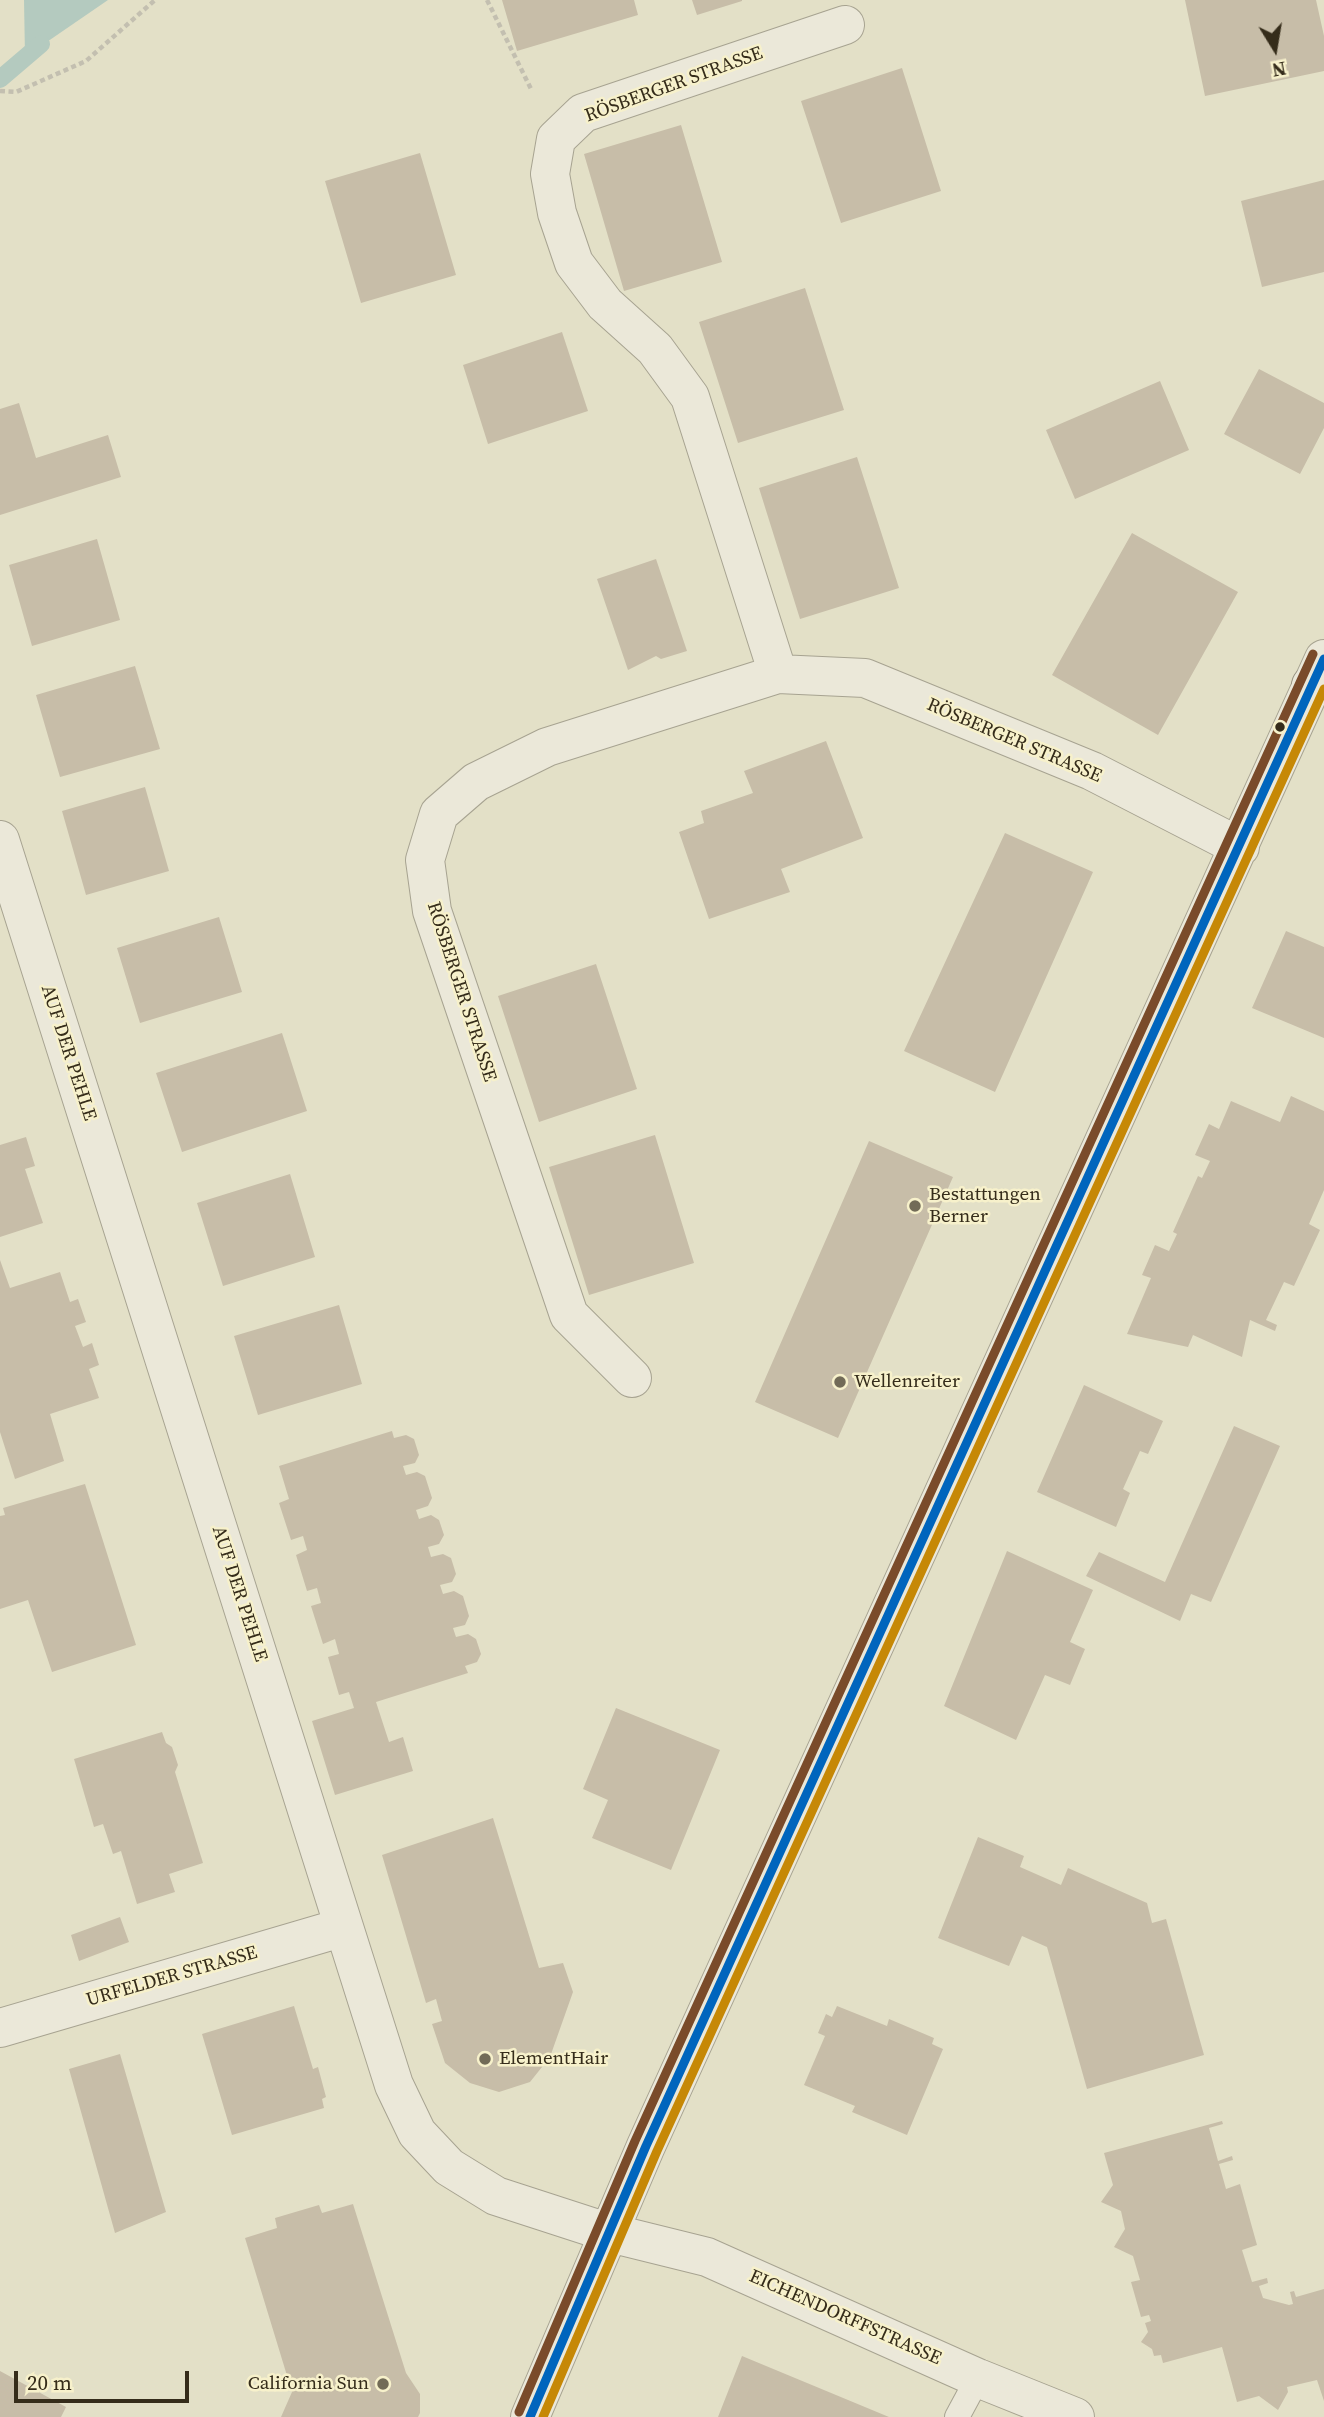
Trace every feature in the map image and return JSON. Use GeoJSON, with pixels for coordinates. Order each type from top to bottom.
{"type":"FeatureCollection","features":[{"type":"Feature","properties":{"kind":"street","name":"RÖSBERGER STRASSE"},"geometry":{"type":"LineString","coordinates":[[556,139],[583,113],[845,25]]}},
{"type":"Feature","properties":{"kind":"street"},"geometry":{"type":"LineString","coordinates":[[556,139],[550,174],[557,213],[574,263],[606,304],[655,349],[690,397],[778,674]]}},
{"type":"Feature","properties":{"kind":"street","name":"RÖSBERGER STRASSE"},"geometry":{"type":"LineString","coordinates":[[632,1378],[569,1315],[432,911],[425,860],[439,814],[476,782],[547,747],[778,674],[865,678],[1092,771],[1240,846]]}},
{"type":"Feature","properties":{"kind":"street"},"geometry":{"type":"LineString","coordinates":[[534,2416],[646,2146],[1320,675]]}},
{"type":"Feature","properties":{"kind":"street","name":"AUF DER PEHLE"},"geometry":{"type":"LineString","coordinates":[[0,840],[14,932],[394,2085],[418,2133],[449,2167],[496,2196],[610,2233]]}},
{"type":"Feature","properties":{"kind":"street","name":"URFELDER STRASSE"},"geometry":{"type":"LineString","coordinates":[[0,2028],[344,1927]]}},
{"type":"Feature","properties":{"kind":"street","name":"EICHENDORFFSTRASSE"},"geometry":{"type":"LineString","coordinates":[[610,2233],[707,2257],[978,2378],[1075,2417]]}},
{"type":"Feature","properties":{"kind":"lane"},"geometry":{"type":"LineString","coordinates":[[957,2417],[978,2378]]}},
{"type":"Feature","properties":{"kind":"path"},"geometry":{"type":"LineString","coordinates":[[0,91],[16,92],[86,61],[155,0]]}},
{"type":"Feature","properties":{"kind":"path"},"geometry":{"type":"LineString","coordinates":[[487,0],[556,139]]}},
{"type":"Feature","properties":{"kind":"shaded area"},"geometry":{"type":"Polygon","coordinates":[[[24,0],[108,0],[25,57],[24,0]]]}},
{"type":"Feature","properties":{"kind":"building"},"geometry":{"type":"Polygon","coordinates":[[[502,0],[634,0],[638,15],[517,51],[502,0]]]}},
{"type":"Feature","properties":{"kind":"building"},"geometry":{"type":"Polygon","coordinates":[[[692,0],[742,0],[742,1],[697,15],[692,0]]]}},
{"type":"Feature","properties":{"kind":"building"},"geometry":{"type":"Polygon","coordinates":[[[1185,0],[1316,0],[1324,36],[1324,71],[1205,96],[1185,0]]]}},
{"type":"Feature","properties":{"kind":"building"},"geometry":{"type":"Polygon","coordinates":[[[902,68],[941,191],[841,223],[801,101],[902,68]]]}},
{"type":"Feature","properties":{"kind":"building"},"geometry":{"type":"Polygon","coordinates":[[[681,125],[722,262],[624,291],[584,154],[681,125]]]}},
{"type":"Feature","properties":{"kind":"building"},"geometry":{"type":"Polygon","coordinates":[[[420,153],[456,275],[361,303],[325,181],[420,153]]]}},
{"type":"Feature","properties":{"kind":"building"},"geometry":{"type":"Polygon","coordinates":[[[1324,180],[1324,272],[1262,287],[1241,201],[1324,180]]]}},
{"type":"Feature","properties":{"kind":"building"},"geometry":{"type":"Polygon","coordinates":[[[805,288],[844,410],[738,443],[699,322],[805,288]]]}},
{"type":"Feature","properties":{"kind":"building"},"geometry":{"type":"Polygon","coordinates":[[[562,332],[588,411],[488,444],[463,365],[562,332]]]}},
{"type":"Feature","properties":{"kind":"building"},"geometry":{"type":"Polygon","coordinates":[[[1259,369],[1324,403],[1324,428],[1300,474],[1224,434],[1259,369]]]}},
{"type":"Feature","properties":{"kind":"building"},"geometry":{"type":"Polygon","coordinates":[[[1160,381],[1189,450],[1075,499],[1046,430],[1160,381]]]}},
{"type":"Feature","properties":{"kind":"building"},"geometry":{"type":"Polygon","coordinates":[[[19,403],[36,458],[108,435],[121,477],[0,515],[0,409],[19,403]]]}},
{"type":"Feature","properties":{"kind":"building"},"geometry":{"type":"Polygon","coordinates":[[[857,457],[899,588],[800,619],[759,488],[857,457]]]}},
{"type":"Feature","properties":{"kind":"building"},"geometry":{"type":"Polygon","coordinates":[[[1132,533],[1238,592],[1158,735],[1052,675],[1132,533]]]}},
{"type":"Feature","properties":{"kind":"building"},"geometry":{"type":"Polygon","coordinates":[[[97,539],[120,620],[32,646],[9,565],[97,539]]]}},
{"type":"Feature","properties":{"kind":"building"},"geometry":{"type":"Polygon","coordinates":[[[656,559],[687,651],[661,659],[656,656],[628,670],[597,579],[656,559]]]}},
{"type":"Feature","properties":{"kind":"building"},"geometry":{"type":"Polygon","coordinates":[[[135,666],[160,749],[60,777],[36,695],[135,666]]]}},
{"type":"Feature","properties":{"kind":"building"},"geometry":{"type":"Polygon","coordinates":[[[826,741],[863,838],[781,869],[790,892],[709,919],[679,832],[704,823],[701,811],[753,793],[744,771],[826,741]]]}},
{"type":"Feature","properties":{"kind":"building"},"geometry":{"type":"Polygon","coordinates":[[[145,787],[169,871],[86,895],[62,811],[145,787]]]}},
{"type":"Feature","properties":{"kind":"building"},"geometry":{"type":"Polygon","coordinates":[[[1005,833],[1093,872],[995,1092],[904,1051],[1005,833]]]}},
{"type":"Feature","properties":{"kind":"building"},"geometry":{"type":"Polygon","coordinates":[[[219,917],[242,992],[140,1023],[117,948],[219,917]]]}},
{"type":"Feature","properties":{"kind":"building"},"geometry":{"type":"Polygon","coordinates":[[[1286,931],[1324,947],[1324,1038],[1252,1008],[1286,931]]]}},
{"type":"Feature","properties":{"kind":"building"},"geometry":{"type":"Polygon","coordinates":[[[596,964],[637,1089],[539,1122],[498,996],[596,964]]]}},
{"type":"Feature","properties":{"kind":"building"},"geometry":{"type":"Polygon","coordinates":[[[282,1033],[307,1111],[182,1152],[156,1073],[282,1033]]]}},
{"type":"Feature","properties":{"kind":"building"},"geometry":{"type":"Polygon","coordinates":[[[1291,1096],[1324,1111],[1324,1190],[1309,1224],[1320,1230],[1294,1286],[1284,1282],[1266,1320],[1277,1325],[1275,1331],[1250,1320],[1242,1357],[1193,1335],[1188,1347],[1127,1334],[1151,1278],[1142,1275],[1155,1245],[1169,1251],[1177,1234],[1173,1232],[1198,1176],[1202,1178],[1210,1161],[1195,1155],[1209,1124],[1219,1129],[1231,1101],[1280,1122],[1291,1096]]]}},
{"type":"Feature","properties":{"kind":"building"},"geometry":{"type":"Polygon","coordinates":[[[655,1135],[694,1263],[589,1295],[549,1167],[655,1135]]]}},
{"type":"Feature","properties":{"kind":"building"},"geometry":{"type":"Polygon","coordinates":[[[26,1137],[35,1166],[25,1169],[43,1223],[0,1237],[0,1145],[26,1137]]]}},
{"type":"Feature","properties":{"kind":"building"},"geometry":{"type":"Polygon","coordinates":[[[869,1141],[953,1177],[838,1438],[755,1402],[869,1141]]]}},
{"type":"Feature","properties":{"kind":"building"},"geometry":{"type":"Polygon","coordinates":[[[290,1174],[315,1257],[223,1286],[197,1203],[290,1174]]]}},
{"type":"Feature","properties":{"kind":"building"},"geometry":{"type":"Polygon","coordinates":[[[0,1260],[10,1288],[60,1272],[70,1302],[78,1299],[86,1322],[75,1326],[83,1347],[92,1343],[99,1365],[89,1369],[99,1398],[50,1414],[64,1461],[15,1479],[0,1432],[0,1260]]]}},
{"type":"Feature","properties":{"kind":"building"},"geometry":{"type":"Polygon","coordinates":[[[339,1305],[362,1384],[258,1415],[234,1336],[339,1305]]]}},
{"type":"Feature","properties":{"kind":"building"},"geometry":{"type":"Polygon","coordinates":[[[1084,1385],[1163,1421],[1148,1454],[1140,1451],[1123,1489],[1130,1493],[1116,1527],[1037,1492],[1084,1385]]]}},
{"type":"Feature","properties":{"kind":"building"},"geometry":{"type":"Polygon","coordinates":[[[1234,1426],[1280,1446],[1211,1602],[1191,1594],[1180,1621],[1086,1576],[1099,1552],[1165,1582],[1234,1426]]]}},
{"type":"Feature","properties":{"kind":"building"},"geometry":{"type":"Polygon","coordinates":[[[392,1431],[394,1438],[406,1435],[414,1439],[419,1455],[415,1463],[403,1466],[406,1475],[417,1472],[425,1476],[432,1498],[428,1506],[416,1510],[419,1519],[431,1515],[439,1520],[444,1535],[439,1544],[428,1547],[431,1557],[443,1554],[451,1558],[456,1574],[452,1582],[440,1585],[443,1594],[454,1591],[463,1596],[469,1616],[465,1625],[453,1628],[456,1637],[468,1634],[476,1639],[481,1654],[477,1662],[465,1666],[468,1673],[376,1702],[389,1742],[403,1737],[413,1771],[335,1795],[312,1721],[354,1708],[349,1692],[339,1695],[328,1657],[339,1654],[335,1639],[323,1644],[311,1606],[321,1603],[317,1588],[307,1591],[296,1555],[307,1550],[303,1536],[291,1540],[279,1503],[289,1499],[279,1466],[392,1431]]]}},
{"type":"Feature","properties":{"kind":"building"},"geometry":{"type":"Polygon","coordinates":[[[85,1484],[136,1645],[52,1672],[28,1600],[0,1609],[0,1516],[5,1515],[3,1508],[85,1484]]]}},
{"type":"Feature","properties":{"kind":"building"},"geometry":{"type":"Polygon","coordinates":[[[1007,1551],[1093,1590],[1070,1642],[1085,1649],[1070,1685],[1045,1675],[1016,1740],[944,1706],[1007,1551]]]}},
{"type":"Feature","properties":{"kind":"building"},"geometry":{"type":"Polygon","coordinates":[[[616,1708],[720,1750],[671,1870],[592,1838],[608,1800],[583,1789],[616,1708]]]}},
{"type":"Feature","properties":{"kind":"building"},"geometry":{"type":"Polygon","coordinates":[[[162,1732],[166,1743],[172,1747],[178,1765],[175,1772],[203,1863],[169,1874],[175,1892],[137,1904],[121,1851],[113,1854],[103,1824],[94,1827],[74,1759],[162,1732]]]}},
{"type":"Feature","properties":{"kind":"building"},"geometry":{"type":"Polygon","coordinates":[[[493,1818],[539,1968],[563,1963],[573,1992],[550,2057],[530,2082],[499,2092],[470,2083],[445,2063],[432,2024],[442,2021],[436,1999],[426,2003],[382,1855],[493,1818]]]}},
{"type":"Feature","properties":{"kind":"building"},"geometry":{"type":"Polygon","coordinates":[[[978,1837],[1024,1856],[1020,1867],[1061,1885],[1068,1868],[1147,1903],[1152,1923],[1166,1919],[1204,2055],[1087,2089],[1047,1947],[1022,1936],[1009,1966],[938,1938],[978,1837]]]}},
{"type":"Feature","properties":{"kind":"building"},"geometry":{"type":"Polygon","coordinates":[[[120,1917],[129,1942],[79,1961],[71,1935],[120,1917]]]}},
{"type":"Feature","properties":{"kind":"building"},"geometry":{"type":"Polygon","coordinates":[[[294,2006],[313,2069],[318,2067],[326,2097],[322,2099],[324,2108],[232,2135],[202,2034],[294,2006]]]}},
{"type":"Feature","properties":{"kind":"building"},"geometry":{"type":"Polygon","coordinates":[[[837,2006],[887,2026],[889,2019],[934,2038],[932,2044],[943,2049],[907,2135],[852,2112],[855,2106],[804,2085],[825,2036],[818,2033],[826,2014],[832,2017],[837,2006]]]}},
{"type":"Feature","properties":{"kind":"building"},"geometry":{"type":"Polygon","coordinates":[[[120,2054],[166,2212],[115,2233],[69,2069],[120,2054]]]}},
{"type":"Feature","properties":{"kind":"building"},"geometry":{"type":"Polygon","coordinates":[[[1222,2121],[1223,2124],[1209,2128],[1218,2161],[1232,2156],[1233,2160],[1219,2164],[1226,2189],[1240,2184],[1257,2245],[1242,2250],[1252,2282],[1267,2278],[1268,2283],[1259,2286],[1263,2298],[1289,2305],[1293,2304],[1290,2292],[1294,2291],[1296,2297],[1324,2289],[1324,2401],[1317,2380],[1287,2387],[1288,2392],[1278,2410],[1259,2396],[1237,2402],[1222,2347],[1163,2363],[1161,2355],[1154,2356],[1152,2349],[1141,2342],[1148,2332],[1145,2323],[1151,2321],[1149,2315],[1141,2317],[1131,2282],[1140,2280],[1133,2256],[1114,2247],[1125,2229],[1121,2211],[1101,2202],[1113,2185],[1104,2153],[1222,2121]]]}},
{"type":"Feature","properties":{"kind":"building"},"geometry":{"type":"Polygon","coordinates":[[[353,2204],[406,2373],[420,2394],[420,2413],[418,2417],[281,2417],[292,2392],[245,2238],[277,2228],[275,2218],[319,2205],[322,2213],[353,2204]]]}},
{"type":"Feature","properties":{"kind":"building"},"geometry":{"type":"Polygon","coordinates":[[[742,2356],[889,2417],[718,2417],[742,2356]]]}},
{"type":"Feature","properties":{"kind":"building"},"geometry":{"type":"Polygon","coordinates":[[[0,2371],[66,2407],[61,2417],[0,2417],[0,2371]]]}},
{"type":"Feature","properties":{"kind":"waterway"},"geometry":{"type":"LineString","coordinates":[[0,79],[41,44]]}},
{"type":"Feature","properties":{"kind":"transit line"},"geometry":{"type":"LineString","coordinates":[[519,2412],[635,2141],[1313,654]]}},
{"type":"Feature","properties":{"kind":"transit line"},"geometry":{"type":"LineString","coordinates":[[530,2417],[646,2146],[1324,659]]}},
{"type":"Feature","properties":{"kind":"transit line"},"geometry":{"type":"LineString","coordinates":[[543,2417],[657,2151],[1324,689]]}},
{"type":"Feature","properties":{"kind":"place","name":"Bestattungen Berner"},"geometry":{"type":"Point","coordinates":[915,1206]}},
{"type":"Feature","properties":{"kind":"place","name":"Wellenreiter"},"geometry":{"type":"Point","coordinates":[840,1382]}},
{"type":"Feature","properties":{"kind":"place","name":"ElementHair"},"geometry":{"type":"Point","coordinates":[485,2059]}},
{"type":"Feature","properties":{"kind":"place","name":"California Sun"},"geometry":{"type":"Point","coordinates":[383,2384]}}]}
